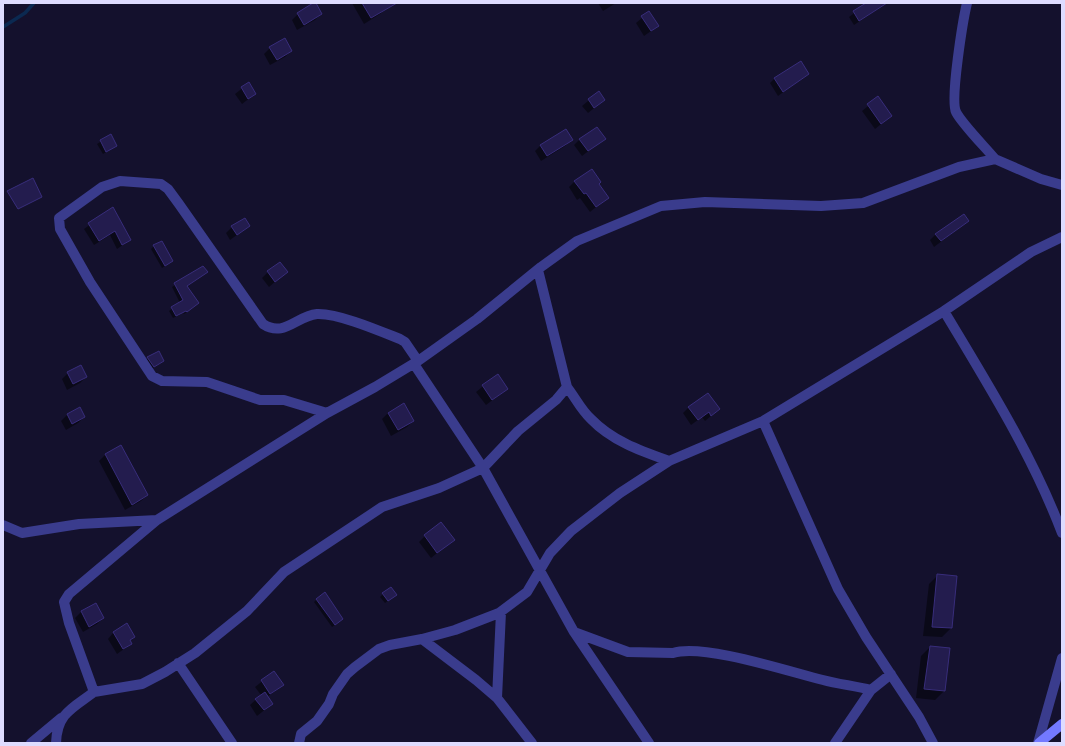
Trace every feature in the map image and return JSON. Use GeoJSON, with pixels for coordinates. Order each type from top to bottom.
{"type":"FeatureCollection","features":[{"type":"Feature","properties":{"kind":"street"},"geometry":{"type":"LineString","coordinates":[[967,3],[963,20],[955,86],[956,112],[995,159],[1041,179],[1062,185]]}},
{"type":"Feature","properties":{"kind":"street"},"geometry":{"type":"LineString","coordinates":[[94,692],[70,623],[64,602],[66,598],[157,520],[327,413],[416,362],[477,319],[577,241],[667,204],[705,202],[821,206],[863,203],[958,167],[995,159]]}},
{"type":"Feature","properties":{"kind":"street"},"geometry":{"type":"LineString","coordinates":[[327,413],[284,400],[260,400],[207,382],[162,381],[152,376],[90,282],[60,229],[59,218],[108,184],[120,181],[161,184],[168,189],[179,204],[263,324],[272,329],[281,329],[308,316],[322,314],[367,325],[405,342],[483,468],[574,632],[649,743]]}},
{"type":"Feature","properties":{"kind":"street"},"geometry":{"type":"LineString","coordinates":[[299,743],[301,734],[317,721],[329,704],[333,694],[355,666],[379,649],[390,645],[422,639],[455,630],[501,612],[527,592],[558,543],[620,493],[669,461],[763,421],[944,310],[1031,252],[1062,238]]}},
{"type":"Feature","properties":{"kind":"street"},"geometry":{"type":"LineString","coordinates":[[538,270],[567,387],[590,419],[611,435],[633,448],[669,461]]}},
{"type":"Feature","properties":{"kind":"street"},"geometry":{"type":"LineString","coordinates":[[944,310],[1008,417],[1054,512],[1062,533]]}},
{"type":"Feature","properties":{"kind":"street"},"geometry":{"type":"LineString","coordinates":[[31,743],[66,713],[94,692],[142,684],[195,653],[247,611],[284,572],[382,507],[439,488],[483,468],[518,431],[556,400],[567,387]]}},
{"type":"Feature","properties":{"kind":"street"},"geometry":{"type":"LineString","coordinates":[[763,421],[838,589],[866,637],[919,717],[933,743]]}},
{"type":"Feature","properties":{"kind":"street"},"geometry":{"type":"LineString","coordinates":[[3,525],[22,533],[79,524],[157,520]]}},
{"type":"Feature","properties":{"kind":"street"},"geometry":{"type":"LineString","coordinates":[[497,698],[501,612]]}},
{"type":"Feature","properties":{"kind":"street"},"geometry":{"type":"LineString","coordinates":[[574,632],[628,652],[673,653],[680,651],[714,654],[780,667],[824,680],[871,690]]}},
{"type":"Feature","properties":{"kind":"street"},"geometry":{"type":"LineString","coordinates":[[422,639],[497,698],[532,743]]}},
{"type":"Feature","properties":{"kind":"street"},"geometry":{"type":"LineString","coordinates":[[1038,743],[1062,658]]}},
{"type":"Feature","properties":{"kind":"street"},"geometry":{"type":"LineString","coordinates":[[178,663],[232,743]]}},
{"type":"Feature","properties":{"kind":"street"},"geometry":{"type":"LineString","coordinates":[[835,743],[871,690],[891,674]]}},
{"type":"Feature","properties":{"kind":"street"},"geometry":{"type":"LineString","coordinates":[[56,743],[61,718]]}},
{"type":"Feature","properties":{"kind":"street"},"geometry":{"type":"LineString","coordinates":[[1038,743],[1062,724]]}},
{"type":"Feature","properties":{"kind":"building"},"geometry":{"type":"Polygon","coordinates":[[[313,3],[316,3],[322,14],[304,25],[297,13],[313,3]]]}},
{"type":"Feature","properties":{"kind":"building"},"geometry":{"type":"Polygon","coordinates":[[[362,3],[397,3],[371,18],[362,3]]]}},
{"type":"Feature","properties":{"kind":"building"},"geometry":{"type":"Polygon","coordinates":[[[866,3],[887,3],[859,21],[853,11],[866,3]]]}},
{"type":"Feature","properties":{"kind":"building"},"geometry":{"type":"Polygon","coordinates":[[[649,11],[659,26],[651,31],[641,16],[649,11]]]}},
{"type":"Feature","properties":{"kind":"building"},"geometry":{"type":"Polygon","coordinates":[[[285,38],[292,51],[277,60],[269,47],[285,38]]]}},
{"type":"Feature","properties":{"kind":"building"},"geometry":{"type":"Polygon","coordinates":[[[801,61],[809,74],[783,92],[774,78],[801,61]]]}},
{"type":"Feature","properties":{"kind":"building"},"geometry":{"type":"Polygon","coordinates":[[[249,82],[256,94],[248,99],[241,87],[249,82]]]}},
{"type":"Feature","properties":{"kind":"building"},"geometry":{"type":"Polygon","coordinates":[[[599,91],[605,100],[594,108],[588,99],[599,91]]]}},
{"type":"Feature","properties":{"kind":"building"},"geometry":{"type":"Polygon","coordinates":[[[878,96],[892,116],[881,124],[867,104],[878,96]]]}},
{"type":"Feature","properties":{"kind":"building"},"geometry":{"type":"Polygon","coordinates":[[[597,127],[606,139],[588,151],[579,139],[597,127]]]}},
{"type":"Feature","properties":{"kind":"building"},"geometry":{"type":"Polygon","coordinates":[[[566,129],[573,140],[547,156],[540,145],[566,129]]]}},
{"type":"Feature","properties":{"kind":"building"},"geometry":{"type":"Polygon","coordinates":[[[111,134],[117,146],[106,152],[100,140],[111,134]]]}},
{"type":"Feature","properties":{"kind":"building"},"geometry":{"type":"Polygon","coordinates":[[[592,169],[601,182],[599,184],[609,198],[596,207],[586,193],[584,194],[574,181],[592,169]]]}},
{"type":"Feature","properties":{"kind":"building"},"geometry":{"type":"Polygon","coordinates":[[[33,178],[42,197],[18,209],[7,191],[33,178]]]}},
{"type":"Feature","properties":{"kind":"building"},"geometry":{"type":"Polygon","coordinates":[[[113,207],[131,240],[122,245],[115,231],[99,241],[88,223],[113,207]]]}},
{"type":"Feature","properties":{"kind":"building"},"geometry":{"type":"Polygon","coordinates":[[[964,214],[969,221],[941,241],[935,234],[964,214]]]}},
{"type":"Feature","properties":{"kind":"building"},"geometry":{"type":"Polygon","coordinates":[[[245,218],[250,226],[237,235],[231,226],[245,218]]]}},
{"type":"Feature","properties":{"kind":"building"},"geometry":{"type":"Polygon","coordinates":[[[162,241],[173,261],[165,266],[153,245],[162,241]]]}},
{"type":"Feature","properties":{"kind":"building"},"geometry":{"type":"Polygon","coordinates":[[[280,262],[288,272],[275,282],[267,271],[280,262]]]}},
{"type":"Feature","properties":{"kind":"building"},"geometry":{"type":"Polygon","coordinates":[[[203,266],[208,272],[187,286],[199,303],[187,312],[186,311],[176,316],[171,307],[183,300],[174,283],[203,266]]]}},
{"type":"Feature","properties":{"kind":"building"},"geometry":{"type":"Polygon","coordinates":[[[159,351],[164,361],[154,367],[147,357],[159,351]]]}},
{"type":"Feature","properties":{"kind":"building"},"geometry":{"type":"Polygon","coordinates":[[[81,365],[87,377],[73,384],[67,372],[81,365]]]}},
{"type":"Feature","properties":{"kind":"building"},"geometry":{"type":"Polygon","coordinates":[[[498,374],[508,389],[492,400],[482,385],[498,374]]]}},
{"type":"Feature","properties":{"kind":"building"},"geometry":{"type":"Polygon","coordinates":[[[708,393],[720,409],[711,416],[709,412],[698,420],[688,407],[708,393]]]}},
{"type":"Feature","properties":{"kind":"building"},"geometry":{"type":"Polygon","coordinates":[[[404,403],[414,421],[398,430],[388,413],[404,403]]]}},
{"type":"Feature","properties":{"kind":"building"},"geometry":{"type":"Polygon","coordinates":[[[80,407],[85,417],[72,424],[67,414],[80,407]]]}},
{"type":"Feature","properties":{"kind":"building"},"geometry":{"type":"Polygon","coordinates":[[[121,445],[148,495],[132,505],[105,454],[121,445]]]}},
{"type":"Feature","properties":{"kind":"building"},"geometry":{"type":"Polygon","coordinates":[[[441,522],[455,540],[437,553],[424,535],[441,522]]]}},
{"type":"Feature","properties":{"kind":"building"},"geometry":{"type":"Polygon","coordinates":[[[937,574],[957,576],[952,628],[932,627],[937,574]]]}},
{"type":"Feature","properties":{"kind":"building"},"geometry":{"type":"Polygon","coordinates":[[[391,587],[397,595],[388,601],[382,593],[391,587]]]}},
{"type":"Feature","properties":{"kind":"building"},"geometry":{"type":"Polygon","coordinates":[[[325,592],[343,619],[335,625],[316,599],[325,592]]]}},
{"type":"Feature","properties":{"kind":"building"},"geometry":{"type":"Polygon","coordinates":[[[96,603],[104,618],[89,627],[81,611],[96,603]]]}},
{"type":"Feature","properties":{"kind":"building"},"geometry":{"type":"Polygon","coordinates":[[[127,623],[135,637],[130,640],[132,644],[123,649],[113,632],[127,623]]]}},
{"type":"Feature","properties":{"kind":"building"},"geometry":{"type":"Polygon","coordinates":[[[930,646],[950,648],[945,691],[924,689],[930,646]]]}},
{"type":"Feature","properties":{"kind":"building"},"geometry":{"type":"Polygon","coordinates":[[[274,671],[284,685],[270,694],[261,680],[274,671]]]}},
{"type":"Feature","properties":{"kind":"building"},"geometry":{"type":"Polygon","coordinates":[[[265,692],[273,704],[264,710],[255,699],[265,692]]]}},
{"type":"Feature","properties":{"kind":"waterway"},"geometry":{"type":"LineString","coordinates":[[3,27],[25,13],[34,3]]}}]}
